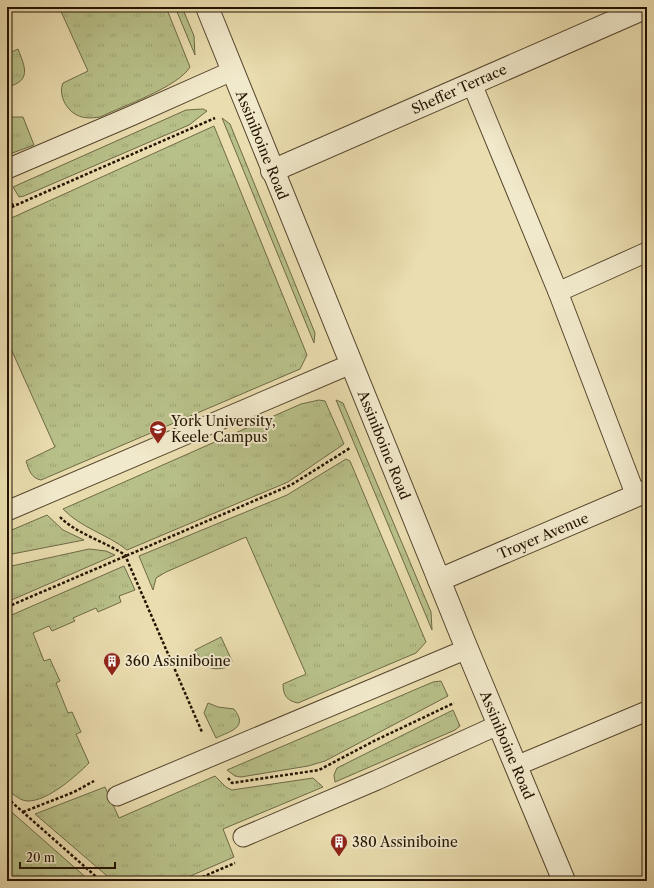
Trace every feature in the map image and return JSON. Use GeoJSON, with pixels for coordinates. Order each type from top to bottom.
{"type":"FeatureCollection","features":[{"type":"Feature","properties":{"kind":"street","name":"Assiniboine Road"},"geometry":{"type":"LineString","coordinates":[[207,7],[272,171],[498,725],[564,881]]}},
{"type":"Feature","properties":{"kind":"street","name":"Sheffer Terrace"},"geometry":{"type":"LineString","coordinates":[[272,171],[647,7]]}},
{"type":"Feature","properties":{"kind":"street","name":"Troyer Avenue"},"geometry":{"type":"LineString","coordinates":[[439,580],[641,494]]}},
{"type":"Feature","properties":{"kind":"lane"},"geometry":{"type":"LineString","coordinates":[[7,169],[232,71]]}},
{"type":"Feature","properties":{"kind":"lane"},"geometry":{"type":"LineString","coordinates":[[472,84],[641,494]]}},
{"type":"Feature","properties":{"kind":"lane"},"geometry":{"type":"LineString","coordinates":[[558,292],[647,252]]}},
{"type":"Feature","properties":{"kind":"lane"},"geometry":{"type":"LineString","coordinates":[[7,512],[351,364]]}},
{"type":"Feature","properties":{"kind":"lane"},"geometry":{"type":"LineString","coordinates":[[117,796],[467,649]]}},
{"type":"Feature","properties":{"kind":"lane"},"geometry":{"type":"LineString","coordinates":[[516,766],[647,711]]}},
{"type":"Feature","properties":{"kind":"lane"},"geometry":{"type":"LineString","coordinates":[[243,837],[377,780],[498,725]]}},
{"type":"Feature","properties":{"kind":"path"},"geometry":{"type":"LineString","coordinates":[[7,209],[215,118]]}},
{"type":"Feature","properties":{"kind":"path"},"geometry":{"type":"LineString","coordinates":[[7,192],[13,206]]}},
{"type":"Feature","properties":{"kind":"path"},"geometry":{"type":"LineString","coordinates":[[7,607],[125,555],[291,485],[350,448]]}},
{"type":"Feature","properties":{"kind":"path"},"geometry":{"type":"LineString","coordinates":[[46,495],[60,518],[74,528],[104,542],[125,555],[212,756],[232,783],[319,770],[374,741],[454,703]]}},
{"type":"Feature","properties":{"kind":"path"},"geometry":{"type":"LineString","coordinates":[[7,798],[101,881]]}},
{"type":"Feature","properties":{"kind":"path"},"geometry":{"type":"LineString","coordinates":[[193,881],[202,879],[243,860],[243,837]]}},
{"type":"Feature","properties":{"kind":"green space"},"geometry":{"type":"Polygon","coordinates":[[[59,7],[166,7],[190,67],[174,82],[162,89],[100,117],[88,118],[73,113],[66,106],[62,97],[63,83],[88,71],[59,7]]]}},
{"type":"Feature","properties":{"kind":"green space"},"geometry":{"type":"Polygon","coordinates":[[[175,7],[182,7],[194,36],[195,55],[175,7]]]}},
{"type":"Feature","properties":{"kind":"green space"},"geometry":{"type":"Polygon","coordinates":[[[18,49],[24,67],[23,77],[20,81],[7,87],[7,54],[18,49]]]}},
{"type":"Feature","properties":{"kind":"green space"},"geometry":{"type":"Polygon","coordinates":[[[203,109],[207,111],[189,125],[24,196],[19,197],[13,187],[186,110],[203,109]]]}},
{"type":"Feature","properties":{"kind":"green space"},"geometry":{"type":"Polygon","coordinates":[[[7,117],[23,117],[34,145],[7,155],[7,117]]]}},
{"type":"Feature","properties":{"kind":"green space"},"geometry":{"type":"Polygon","coordinates":[[[222,118],[230,124],[315,333],[314,343],[222,118]]]}},
{"type":"Feature","properties":{"kind":"green space"},"geometry":{"type":"Polygon","coordinates":[[[214,126],[307,355],[300,369],[41,480],[38,479],[31,473],[26,461],[55,447],[7,340],[7,220],[214,126]]]}},
{"type":"Feature","properties":{"kind":"green space"},"geometry":{"type":"Polygon","coordinates":[[[319,400],[325,401],[344,444],[288,482],[127,550],[70,516],[63,509],[301,404],[319,400]]]}},
{"type":"Feature","properties":{"kind":"green space"},"geometry":{"type":"Polygon","coordinates":[[[336,400],[343,403],[431,612],[432,630],[336,400]]]}},
{"type":"Feature","properties":{"kind":"green space"},"geometry":{"type":"Polygon","coordinates":[[[346,459],[350,461],[426,642],[416,653],[298,703],[291,701],[286,697],[283,684],[306,674],[246,537],[166,572],[156,578],[153,590],[139,556],[287,495],[346,459]]]}},
{"type":"Feature","properties":{"kind":"green space"},"geometry":{"type":"Polygon","coordinates":[[[47,515],[63,530],[84,540],[7,555],[7,532],[47,515]]]}},
{"type":"Feature","properties":{"kind":"green space"},"geometry":{"type":"Polygon","coordinates":[[[89,549],[106,551],[115,555],[7,602],[7,567],[89,549]]]}},
{"type":"Feature","properties":{"kind":"green space"},"geometry":{"type":"Polygon","coordinates":[[[124,566],[135,590],[119,596],[121,602],[98,612],[96,608],[73,618],[75,621],[52,631],[49,626],[33,633],[44,661],[50,659],[60,681],[56,683],[68,713],[72,712],[81,732],[76,734],[89,763],[69,781],[44,797],[36,800],[22,800],[7,789],[7,617],[124,566]]]}},
{"type":"Feature","properties":{"kind":"green space"},"geometry":{"type":"Polygon","coordinates":[[[221,637],[232,661],[228,667],[216,669],[211,668],[205,664],[195,650],[221,637]]]}},
{"type":"Feature","properties":{"kind":"green space"},"geometry":{"type":"Polygon","coordinates":[[[441,681],[448,696],[325,761],[308,766],[241,777],[235,776],[227,770],[433,682],[441,681]]]}},
{"type":"Feature","properties":{"kind":"green space"},"geometry":{"type":"Polygon","coordinates":[[[208,703],[218,707],[234,709],[238,715],[239,725],[232,731],[216,738],[204,713],[208,703]]]}},
{"type":"Feature","properties":{"kind":"green space"},"geometry":{"type":"Polygon","coordinates":[[[453,710],[460,726],[455,730],[335,782],[334,775],[337,768],[453,710]]]}},
{"type":"Feature","properties":{"kind":"green space"},"geometry":{"type":"Polygon","coordinates":[[[215,776],[226,787],[232,790],[313,778],[323,787],[223,829],[234,857],[179,881],[113,881],[35,814],[105,787],[119,818],[215,776]]]}},
{"type":"Feature","properties":{"kind":"green space"},"geometry":{"type":"Polygon","coordinates":[[[7,808],[90,881],[7,881],[7,808]]]}},
{"type":"Feature","properties":{"kind":"place","name":"York University, Keele Campus"},"geometry":{"type":"Point","coordinates":[158,444]}},
{"type":"Feature","properties":{"kind":"place","name":"360 Assiniboine"},"geometry":{"type":"Point","coordinates":[112,676]}},
{"type":"Feature","properties":{"kind":"place","name":"380 Assiniboine"},"geometry":{"type":"Point","coordinates":[339,857]}}]}
